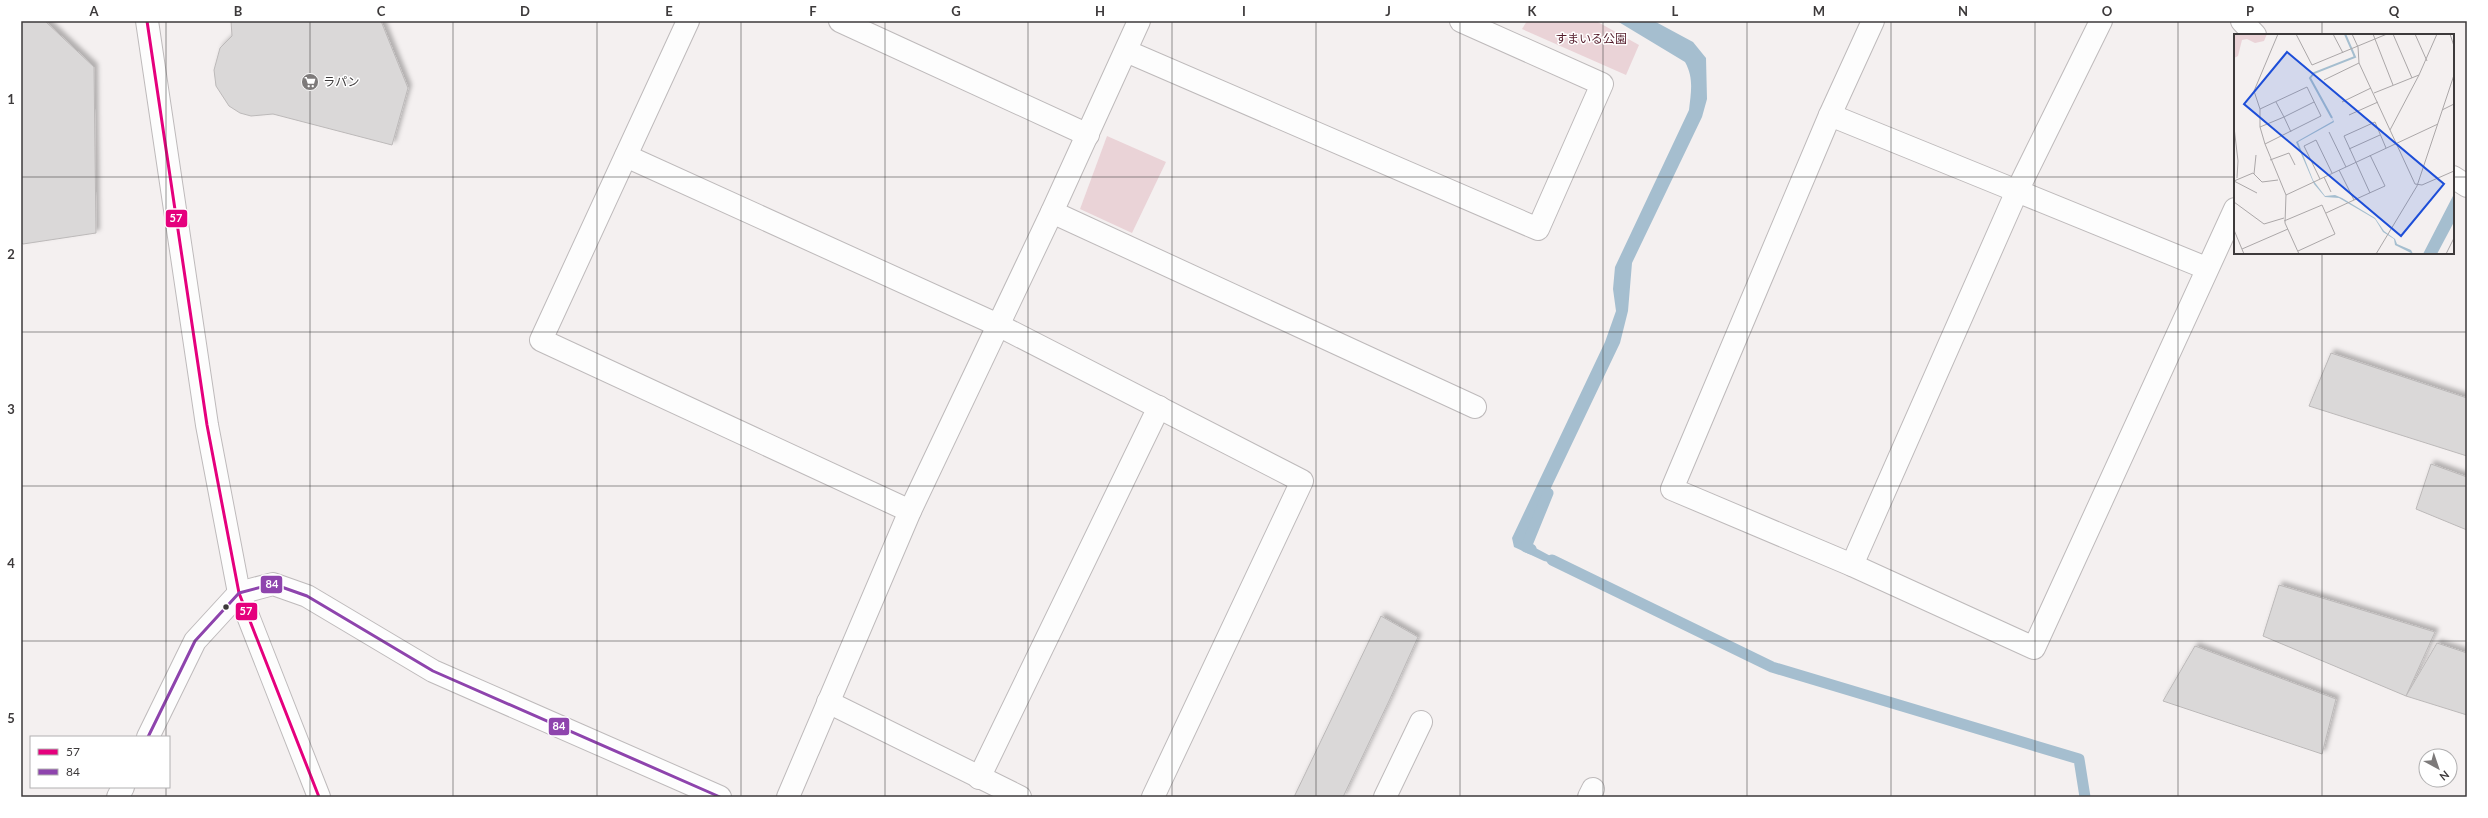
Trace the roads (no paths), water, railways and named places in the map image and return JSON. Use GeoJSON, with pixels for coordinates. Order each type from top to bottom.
{"type":"FeatureCollection","features":[{"type":"Feature","properties":{"kind":"street"},"geometry":{"type":"LineString","coordinates":[[147,21],[207,425],[239,593],[319,797]]}},
{"type":"Feature","properties":{"kind":"street"},"geometry":{"type":"LineString","coordinates":[[688,21],[541,340],[910,510]]}},
{"type":"Feature","properties":{"kind":"street"},"geometry":{"type":"LineString","coordinates":[[840,21],[1088,135]]}},
{"type":"Feature","properties":{"kind":"street"},"geometry":{"type":"LineString","coordinates":[[788,797],[910,510],[1052,212],[1139,21]]}},
{"type":"Feature","properties":{"kind":"street"},"geometry":{"type":"LineString","coordinates":[[1126,50],[1538,228],[1602,84],[1461,21]]}},
{"type":"Feature","properties":{"kind":"street"},"geometry":{"type":"LineString","coordinates":[[1873,21],[1830,115],[1672,489],[1852,565],[2034,648],[2206,268],[2234,211]]}},
{"type":"Feature","properties":{"kind":"street"},"geometry":{"type":"LineString","coordinates":[[1852,565],[2018,191],[2101,21]]}},
{"type":"Feature","properties":{"kind":"street"},"geometry":{"type":"LineString","coordinates":[[2242,21],[2254,34]]}},
{"type":"Feature","properties":{"kind":"street"},"geometry":{"type":"LineString","coordinates":[[1830,115],[2206,268]]}},
{"type":"Feature","properties":{"kind":"street"},"geometry":{"type":"LineString","coordinates":[[626,156],[998,325],[1302,481],[1153,797]]}},
{"type":"Feature","properties":{"kind":"street"},"geometry":{"type":"LineString","coordinates":[[2454,179],[2467,186]]}},
{"type":"Feature","properties":{"kind":"street"},"geometry":{"type":"LineString","coordinates":[[1052,212],[1475,407]]}},
{"type":"Feature","properties":{"kind":"street"},"geometry":{"type":"LineString","coordinates":[[979,778],[1158,407]]}},
{"type":"Feature","properties":{"kind":"street"},"geometry":{"type":"LineString","coordinates":[[148,736],[195,641],[239,593],[273,584],[307,596],[433,671],[720,797]]}},
{"type":"Feature","properties":{"kind":"street"},"geometry":{"type":"LineString","coordinates":[[828,702],[1020,797]]}},
{"type":"Feature","properties":{"kind":"street"},"geometry":{"type":"LineString","coordinates":[[1385,797],[1421,722]]}},
{"type":"Feature","properties":{"kind":"street"},"geometry":{"type":"LineString","coordinates":[[118,797],[122,788]]}},
{"type":"Feature","properties":{"kind":"water"},"geometry":{"type":"Polygon","coordinates":[[[1617,21],[1654,21],[1693,42],[1706,58],[1707,99],[1702,117],[1632,263],[1628,311],[1620,343],[1528,536],[1530,545],[1571,567],[1544,561],[1514,547],[1512,538],[1605,342],[1616,311],[1613,289],[1615,267],[1689,110],[1691,79],[1685,62],[1617,21]]]}},
{"type":"Feature","properties":{"kind":"waterway"},"geometry":{"type":"LineString","coordinates":[[1531,549],[1526,547],[1548,493]]}},
{"type":"Feature","properties":{"kind":"waterway"},"geometry":{"type":"LineString","coordinates":[[1552,560],[1772,667],[2079,759],[2085,797]]}},
{"type":"Feature","properties":{"kind":"place","name":"ラパン"},"geometry":{"type":"Point","coordinates":[310,82]}},
{"type":"Feature","properties":{"kind":"park label","name":"すまいる公園"},"geometry":{"type":"Point","coordinates":[1591,39]}}]}
